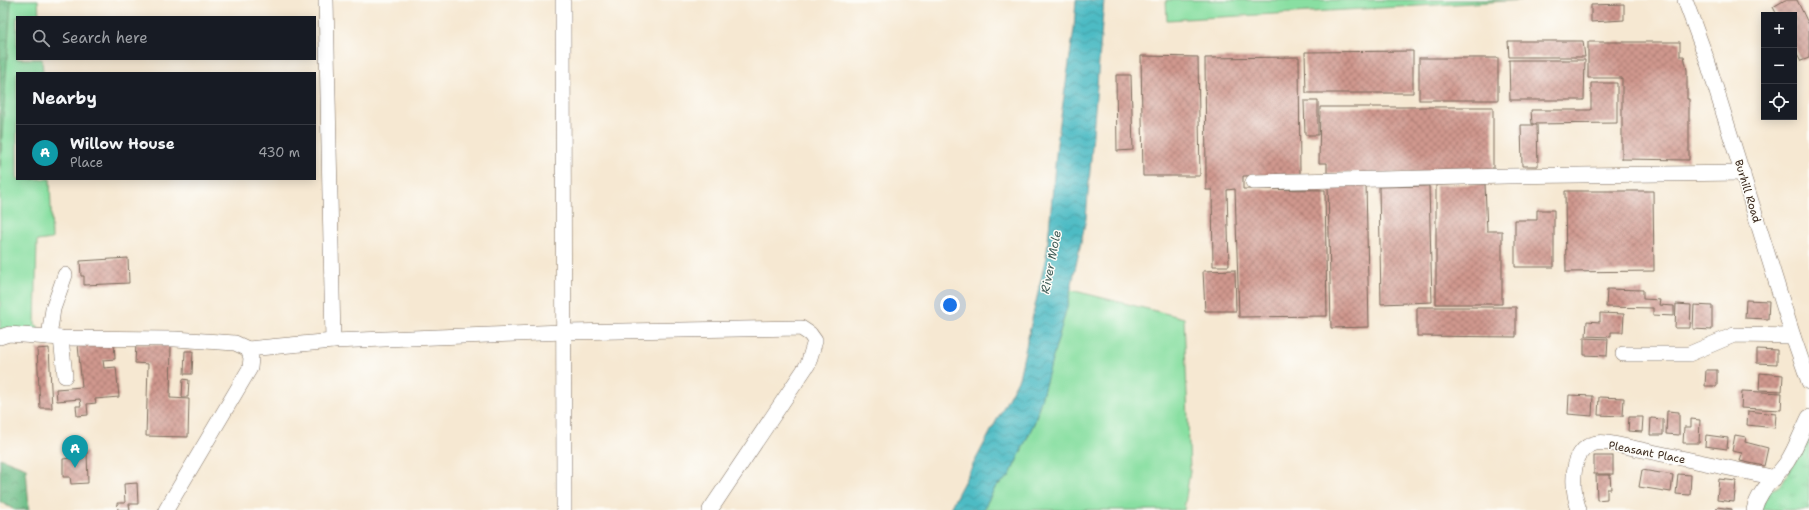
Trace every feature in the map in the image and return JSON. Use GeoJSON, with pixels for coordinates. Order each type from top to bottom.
{"type":"FeatureCollection","features":[{"type":"Feature","properties":{"kind":"street"},"geometry":{"type":"LineString","coordinates":[[326,0],[333,341]]}},
{"type":"Feature","properties":{"kind":"street"},"geometry":{"type":"LineString","coordinates":[[563,0],[564,510]]}},
{"type":"Feature","properties":{"kind":"street","name":"Burhill Road"},"geometry":{"type":"LineString","coordinates":[[1685,0],[1707,60],[1793,336],[1808,375]]}},
{"type":"Feature","properties":{"kind":"street"},"geometry":{"type":"LineString","coordinates":[[1253,182],[1507,176],[1743,173]]}},
{"type":"Feature","properties":{"kind":"street"},"geometry":{"type":"LineString","coordinates":[[65,275],[53,309],[55,337],[65,376]]}},
{"type":"Feature","properties":{"kind":"street"},"geometry":{"type":"LineString","coordinates":[[4,336],[235,343],[248,349],[333,341],[564,332],[801,328],[810,334],[815,341],[808,364],[710,510]]}},
{"type":"Feature","properties":{"kind":"street"},"geometry":{"type":"LineString","coordinates":[[1623,354],[1689,354],[1734,335],[1793,336]]}},
{"type":"Feature","properties":{"kind":"street"},"geometry":{"type":"LineString","coordinates":[[166,510],[250,368],[251,358],[248,349]]}},
{"type":"Feature","properties":{"kind":"street"},"geometry":{"type":"LineString","coordinates":[[1754,510],[1761,492],[1774,479],[1788,461],[1809,416]]}},
{"type":"Feature","properties":{"kind":"street","name":"Pleasant Place"},"geometry":{"type":"LineString","coordinates":[[1579,510],[1575,499],[1575,463],[1584,448],[1596,443],[1614,444],[1767,476],[1774,479]]}},
{"type":"Feature","properties":{"kind":"green space"},"geometry":{"type":"Polygon","coordinates":[[[0,0],[38,0],[39,16],[16,16],[16,60],[42,60],[43,72],[16,72],[16,180],[50,180],[52,239],[37,241],[35,325],[38,326],[39,338],[0,332],[0,0]]]}},
{"type":"Feature","properties":{"kind":"green space"},"geometry":{"type":"Polygon","coordinates":[[[0,0],[11,0],[0,166],[0,0]]]}},
{"type":"Feature","properties":{"kind":"green space"},"geometry":{"type":"Polygon","coordinates":[[[1166,0],[1525,0],[1167,20],[1166,0]]]}},
{"type":"Feature","properties":{"kind":"green space"},"geometry":{"type":"Polygon","coordinates":[[[1071,290],[1184,318],[1190,471],[1184,510],[983,510],[996,486],[1009,477],[1035,421],[1071,290]]]}},
{"type":"Feature","properties":{"kind":"green space"},"geometry":{"type":"Polygon","coordinates":[[[1809,437],[1809,510],[1760,510],[1769,491],[1781,485],[1809,437]]]}},
{"type":"Feature","properties":{"kind":"green space"},"geometry":{"type":"Polygon","coordinates":[[[0,458],[26,468],[29,510],[15,510],[0,502],[0,458]]]}},
{"type":"Feature","properties":{"kind":"water","name":"River Mole"},"geometry":{"type":"Polygon","coordinates":[[[1076,0],[1104,0],[1086,219],[1067,307],[1035,421],[1009,477],[996,486],[983,510],[949,510],[1019,378],[1047,252],[1057,143],[1074,29],[1076,0]]]}},
{"type":"Feature","properties":{"kind":"building"},"geometry":{"type":"Polygon","coordinates":[[[1785,0],[1797,0],[1809,25],[1809,58],[1801,61],[1797,54],[1797,12],[1776,12],[1773,7],[1785,0]]]}},
{"type":"Feature","properties":{"kind":"building"},"geometry":{"type":"Polygon","coordinates":[[[1624,4],[1624,20],[1591,22],[1591,5],[1624,4]]]}},
{"type":"Feature","properties":{"kind":"building"},"geometry":{"type":"Polygon","coordinates":[[[1508,41],[1583,41],[1585,57],[1509,57],[1508,41]]]}},
{"type":"Feature","properties":{"kind":"building"},"geometry":{"type":"Polygon","coordinates":[[[1588,42],[1680,42],[1680,56],[1684,56],[1687,70],[1687,99],[1689,99],[1689,160],[1622,159],[1622,78],[1588,78],[1588,42]]]}},
{"type":"Feature","properties":{"kind":"building"},"geometry":{"type":"Polygon","coordinates":[[[1413,51],[1413,93],[1306,93],[1305,52],[1413,51]]]}},
{"type":"Feature","properties":{"kind":"building"},"geometry":{"type":"Polygon","coordinates":[[[1141,56],[1198,57],[1200,176],[1143,176],[1141,56]]]}},
{"type":"Feature","properties":{"kind":"building"},"geometry":{"type":"Polygon","coordinates":[[[1299,57],[1300,175],[1243,176],[1243,189],[1325,190],[1327,316],[1239,317],[1235,189],[1227,190],[1229,266],[1213,266],[1212,190],[1206,190],[1205,58],[1299,57]]]}},
{"type":"Feature","properties":{"kind":"building"},"geometry":{"type":"Polygon","coordinates":[[[1419,58],[1498,58],[1498,100],[1419,100],[1419,58]]]}},
{"type":"Feature","properties":{"kind":"building"},"geometry":{"type":"Polygon","coordinates":[[[1509,60],[1585,60],[1584,100],[1510,100],[1509,60]]]}},
{"type":"Feature","properties":{"kind":"building"},"geometry":{"type":"Polygon","coordinates":[[[1116,75],[1131,75],[1133,150],[1117,151],[1116,75]]]}},
{"type":"Feature","properties":{"kind":"building"},"geometry":{"type":"Polygon","coordinates":[[[1591,83],[1617,83],[1617,123],[1532,124],[1531,110],[1591,110],[1591,83]]]}},
{"type":"Feature","properties":{"kind":"building"},"geometry":{"type":"Polygon","coordinates":[[[1304,101],[1318,101],[1318,135],[1305,135],[1304,101]]]}},
{"type":"Feature","properties":{"kind":"building"},"geometry":{"type":"Polygon","coordinates":[[[1320,107],[1493,107],[1493,173],[1327,173],[1327,163],[1319,163],[1320,107]]]}},
{"type":"Feature","properties":{"kind":"building"},"geometry":{"type":"Polygon","coordinates":[[[1521,125],[1537,125],[1538,166],[1522,166],[1521,125]]]}},
{"type":"Feature","properties":{"kind":"building"},"geometry":{"type":"Polygon","coordinates":[[[1366,184],[1369,327],[1331,328],[1328,185],[1366,184]]]}},
{"type":"Feature","properties":{"kind":"building"},"geometry":{"type":"Polygon","coordinates":[[[1485,184],[1487,231],[1502,231],[1502,304],[1436,304],[1436,185],[1485,184]]]}},
{"type":"Feature","properties":{"kind":"building"},"geometry":{"type":"Polygon","coordinates":[[[1429,186],[1432,302],[1381,304],[1379,187],[1429,186]]]}},
{"type":"Feature","properties":{"kind":"building"},"geometry":{"type":"Polygon","coordinates":[[[1565,191],[1653,191],[1654,271],[1566,272],[1565,191]]]}},
{"type":"Feature","properties":{"kind":"building"},"geometry":{"type":"Polygon","coordinates":[[[1537,210],[1554,210],[1554,267],[1515,267],[1515,220],[1537,220],[1537,210]]]}},
{"type":"Feature","properties":{"kind":"building"},"geometry":{"type":"Polygon","coordinates":[[[128,258],[129,283],[84,285],[84,276],[81,276],[80,261],[128,258]]]}},
{"type":"Feature","properties":{"kind":"building"},"geometry":{"type":"Polygon","coordinates":[[[1235,270],[1236,311],[1205,311],[1203,271],[1235,270]]]}},
{"type":"Feature","properties":{"kind":"building"},"geometry":{"type":"Polygon","coordinates":[[[1607,289],[1643,290],[1643,299],[1660,300],[1659,305],[1674,306],[1674,316],[1653,315],[1653,308],[1606,307],[1607,289]]]}},
{"type":"Feature","properties":{"kind":"building"},"geometry":{"type":"Polygon","coordinates":[[[1746,300],[1769,301],[1768,319],[1745,318],[1746,300]]]}},
{"type":"Feature","properties":{"kind":"building"},"geometry":{"type":"Polygon","coordinates":[[[1676,304],[1691,305],[1690,328],[1675,328],[1676,304]]]}},
{"type":"Feature","properties":{"kind":"building"},"geometry":{"type":"Polygon","coordinates":[[[1694,305],[1712,306],[1712,330],[1693,329],[1694,305]]]}},
{"type":"Feature","properties":{"kind":"building"},"geometry":{"type":"Polygon","coordinates":[[[1417,307],[1516,307],[1516,337],[1417,336],[1417,307]]]}},
{"type":"Feature","properties":{"kind":"building"},"geometry":{"type":"Polygon","coordinates":[[[1600,313],[1624,314],[1623,332],[1611,332],[1611,337],[1586,336],[1587,321],[1600,322],[1600,313]]]}},
{"type":"Feature","properties":{"kind":"building"},"geometry":{"type":"Polygon","coordinates":[[[1584,338],[1608,339],[1607,356],[1584,355],[1584,338]]]}},
{"type":"Feature","properties":{"kind":"building"},"geometry":{"type":"Polygon","coordinates":[[[114,342],[115,359],[103,360],[104,368],[116,367],[119,397],[95,399],[96,403],[87,404],[88,415],[77,416],[76,406],[81,406],[80,399],[57,401],[56,389],[82,387],[78,345],[114,342]]]}},
{"type":"Feature","properties":{"kind":"building"},"geometry":{"type":"Polygon","coordinates":[[[136,344],[171,345],[170,398],[189,399],[188,437],[146,436],[148,364],[135,363],[136,344]]]}},
{"type":"Feature","properties":{"kind":"building"},"geometry":{"type":"Polygon","coordinates":[[[49,348],[52,408],[40,408],[37,349],[49,348]]]}},
{"type":"Feature","properties":{"kind":"building"},"geometry":{"type":"Polygon","coordinates":[[[1757,349],[1777,350],[1777,364],[1757,363],[1757,349]]]}},
{"type":"Feature","properties":{"kind":"building"},"geometry":{"type":"Polygon","coordinates":[[[185,351],[193,351],[192,374],[184,374],[185,351]]]}},
{"type":"Feature","properties":{"kind":"building"},"geometry":{"type":"Polygon","coordinates":[[[1706,370],[1717,370],[1717,386],[1705,386],[1706,370]]]}},
{"type":"Feature","properties":{"kind":"building"},"geometry":{"type":"Polygon","coordinates":[[[1760,373],[1783,375],[1782,391],[1759,390],[1760,373]]]}},
{"type":"Feature","properties":{"kind":"building"},"geometry":{"type":"Polygon","coordinates":[[[183,379],[189,380],[188,397],[182,397],[183,379]]]}},
{"type":"Feature","properties":{"kind":"building"},"geometry":{"type":"Polygon","coordinates":[[[1742,391],[1782,393],[1781,410],[1741,408],[1742,391]]]}},
{"type":"Feature","properties":{"kind":"building"},"geometry":{"type":"Polygon","coordinates":[[[1569,395],[1593,396],[1592,416],[1568,414],[1569,395]]]}},
{"type":"Feature","properties":{"kind":"building"},"geometry":{"type":"Polygon","coordinates":[[[1599,397],[1624,398],[1623,416],[1598,415],[1599,397]]]}},
{"type":"Feature","properties":{"kind":"building"},"geometry":{"type":"Polygon","coordinates":[[[1667,411],[1679,412],[1679,435],[1666,434],[1667,411]]]}},
{"type":"Feature","properties":{"kind":"building"},"geometry":{"type":"Polygon","coordinates":[[[1748,411],[1776,414],[1775,428],[1747,425],[1748,411]]]}},
{"type":"Feature","properties":{"kind":"building"},"geometry":{"type":"Polygon","coordinates":[[[1629,417],[1643,417],[1642,432],[1628,431],[1629,417]]]}},
{"type":"Feature","properties":{"kind":"building"},"geometry":{"type":"Polygon","coordinates":[[[1651,418],[1663,419],[1663,435],[1650,435],[1651,418]]]}},
{"type":"Feature","properties":{"kind":"building"},"geometry":{"type":"Polygon","coordinates":[[[1691,419],[1700,420],[1699,443],[1683,443],[1684,427],[1691,427],[1691,419]]]}},
{"type":"Feature","properties":{"kind":"building"},"geometry":{"type":"Polygon","coordinates":[[[1706,435],[1728,438],[1727,449],[1705,446],[1706,435]]]}},
{"type":"Feature","properties":{"kind":"building"},"geometry":{"type":"Polygon","coordinates":[[[1735,435],[1746,437],[1745,442],[1768,448],[1764,466],[1740,461],[1742,453],[1732,451],[1735,435]]]}},
{"type":"Feature","properties":{"kind":"building"},"geometry":{"type":"Polygon","coordinates":[[[70,452],[87,452],[88,483],[71,484],[70,477],[63,477],[63,459],[71,458],[70,452]]]}},
{"type":"Feature","properties":{"kind":"building"},"geometry":{"type":"Polygon","coordinates":[[[1594,456],[1613,456],[1613,474],[1594,474],[1594,456]]]}},
{"type":"Feature","properties":{"kind":"building"},"geometry":{"type":"Polygon","coordinates":[[[1642,470],[1673,475],[1671,492],[1639,487],[1642,470]]]}},
{"type":"Feature","properties":{"kind":"building"},"geometry":{"type":"Polygon","coordinates":[[[1678,474],[1691,475],[1690,495],[1676,494],[1678,474]]]}},
{"type":"Feature","properties":{"kind":"building"},"geometry":{"type":"Polygon","coordinates":[[[1596,475],[1610,475],[1611,489],[1607,489],[1607,499],[1597,500],[1596,475]]]}},
{"type":"Feature","properties":{"kind":"building"},"geometry":{"type":"Polygon","coordinates":[[[1719,479],[1736,481],[1734,502],[1717,500],[1719,479]]]}},
{"type":"Feature","properties":{"kind":"building"},"geometry":{"type":"Polygon","coordinates":[[[137,483],[138,504],[129,504],[130,510],[118,510],[117,503],[125,503],[124,484],[137,483]]]}},
{"type":"Feature","properties":{"kind":"building"},"geometry":{"type":"Polygon","coordinates":[[[1717,507],[1732,509],[1732,510],[1716,510],[1717,507]]]}},
{"type":"Feature","properties":{"kind":"place","name":"Willow House"},"geometry":{"type":"Point","coordinates":[75,468]}}]}
